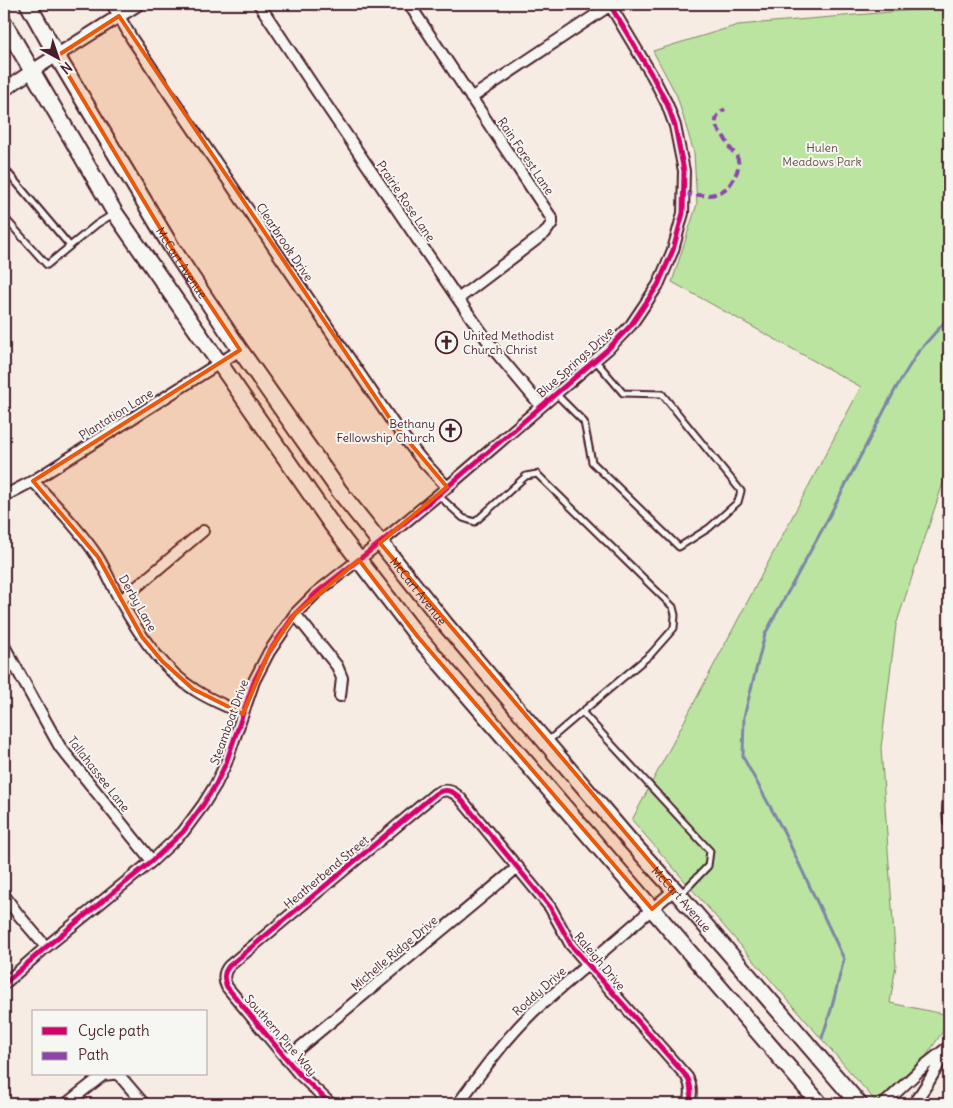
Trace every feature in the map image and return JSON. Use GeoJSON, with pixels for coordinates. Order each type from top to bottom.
{"type":"FeatureCollection","features":[{"type":"Feature","properties":{"kind":"main road","name":"McCart Avenue"},"geometry":{"type":"LineString","coordinates":[[28,4],[172,248],[240,350],[340,492],[445,624],[630,841],[859,1104]]}},
{"type":"Feature","properties":{"kind":"main road"},"geometry":{"type":"LineString","coordinates":[[4,23],[115,213],[332,525],[418,637],[820,1104]]}},
{"type":"Feature","properties":{"kind":"street","name":"Clearbrook Drive"},"geometry":{"type":"LineString","coordinates":[[112,4],[132,39],[393,423],[420,458],[447,487]]}},
{"type":"Feature","properties":{"kind":"street"},"geometry":{"type":"LineString","coordinates":[[4,90],[138,4]]}},
{"type":"Feature","properties":{"kind":"street","name":"Prairie Rose Lane"},"geometry":{"type":"LineString","coordinates":[[259,4],[458,300],[495,351],[541,406]]}},
{"type":"Feature","properties":{"kind":"street","name":"Rain Forest Lane"},"geometry":{"type":"LineString","coordinates":[[408,4],[552,219],[552,223],[545,233],[458,300]]}},
{"type":"Feature","properties":{"kind":"street"},"geometry":{"type":"LineString","coordinates":[[471,98],[611,4]]}},
{"type":"Feature","properties":{"kind":"street","name":"Blue Springs Drive"},"geometry":{"type":"LineString","coordinates":[[380,543],[608,349],[630,325],[658,285],[673,250],[683,213],[684,194],[684,171],[676,126],[653,77],[611,4]]}},
{"type":"Feature","properties":{"kind":"street","name":"Plantation Lane"},"geometry":{"type":"LineString","coordinates":[[4,496],[33,481],[240,350]]}},
{"type":"Feature","properties":{"kind":"street","name":"Derby Lane"},"geometry":{"type":"LineString","coordinates":[[33,481],[84,538],[98,558],[120,601],[142,637],[162,661],[193,689],[243,714]]}},
{"type":"Feature","properties":{"kind":"street"},"geometry":{"type":"LineString","coordinates":[[120,601],[203,531]]}},
{"type":"Feature","properties":{"kind":"street","name":"Steamboat Drive"},"geometry":{"type":"LineString","coordinates":[[4,984],[46,947],[152,861],[183,832],[203,805],[226,764],[254,681],[269,652],[295,614],[316,593],[380,543]]}},
{"type":"Feature","properties":{"kind":"street"},"geometry":{"type":"LineString","coordinates":[[295,614],[337,666],[342,678],[340,696]]}},
{"type":"Feature","properties":{"kind":"street","name":"Tallahassee Lane"},"geometry":{"type":"LineString","coordinates":[[4,646],[60,747],[152,861]]}},
{"type":"Feature","properties":{"kind":"street","name":"Raleigh Drive"},"geometry":{"type":"LineString","coordinates":[[446,790],[460,798],[518,867],[554,914],[572,945],[687,1077],[691,1089],[689,1104]]}},
{"type":"Feature","properties":{"kind":"street","name":"Heatherbend Street"},"geometry":{"type":"LineString","coordinates":[[224,975],[225,970],[229,966],[435,794],[446,790]]}},
{"type":"Feature","properties":{"kind":"street"},"geometry":{"type":"LineString","coordinates":[[949,793],[949,821]]}},
{"type":"Feature","properties":{"kind":"street","name":"Michelle Ridge Drive"},"geometry":{"type":"LineString","coordinates":[[286,1059],[518,867]]}},
{"type":"Feature","properties":{"kind":"street","name":"Roddy Drive"},"geometry":{"type":"LineString","coordinates":[[458,1104],[521,1023],[652,909],[677,893]]}},
{"type":"Feature","properties":{"kind":"street"},"geometry":{"type":"LineString","coordinates":[[4,895],[46,947]]}},
{"type":"Feature","properties":{"kind":"street","name":"Southern Pine Way"},"geometry":{"type":"LineString","coordinates":[[224,975],[227,987],[286,1059],[331,1104]]}},
{"type":"Feature","properties":{"kind":"street"},"geometry":{"type":"LineString","coordinates":[[884,1104],[924,1066],[948,1047]]}},
{"type":"Feature","properties":{"kind":"street"},"geometry":{"type":"LineString","coordinates":[[913,1104],[925,1089],[948,1047]]}},
{"type":"Feature","properties":{"kind":"street"},"geometry":{"type":"LineString","coordinates":[[66,1104],[103,1076]]}},
{"type":"Feature","properties":{"kind":"street"},"geometry":{"type":"LineString","coordinates":[[119,1076],[144,1104]]}},
{"type":"Feature","properties":{"kind":"lane"},"geometry":{"type":"LineString","coordinates":[[4,168],[70,246]]}},
{"type":"Feature","properties":{"kind":"lane"},"geometry":{"type":"LineString","coordinates":[[4,217],[47,265],[97,224],[115,213]]}},
{"type":"Feature","properties":{"kind":"lane"},"geometry":{"type":"LineString","coordinates":[[556,393],[584,422],[592,462],[679,547],[709,528],[738,502],[741,491],[662,394],[623,393],[595,360]]}},
{"type":"Feature","properties":{"kind":"lane"},"geometry":{"type":"LineString","coordinates":[[438,495],[464,518],[475,522],[526,476],[537,474],[673,607],[675,615],[674,628],[651,654],[546,742]]}},
{"type":"Feature","properties":{"kind":"lane"},"geometry":{"type":"LineString","coordinates":[[582,712],[710,851],[708,866],[677,893]]}},
{"type":"Feature","properties":{"kind":"highlighted area"},"geometry":{"type":"Polygon","coordinates":[[[119,16],[393,423],[447,487],[380,543],[674,890],[652,909],[418,637],[359,560],[295,614],[269,652],[243,714],[193,689],[162,661],[142,637],[98,557],[33,481],[240,350],[172,248],[57,56],[119,16]]]}},
{"type":"Feature","properties":{"kind":"green space","name":"Hulen Meadows Park"},"geometry":{"type":"Polygon","coordinates":[[[949,7],[949,465],[896,625],[881,748],[896,965],[890,1003],[949,1015],[943,1031],[913,1076],[882,1104],[878,1104],[632,820],[861,387],[672,282],[697,204],[694,153],[677,96],[653,51],[738,25],[949,7]]]}},
{"type":"Feature","properties":{"kind":"waterway"},"geometry":{"type":"LineString","coordinates":[[822,1038],[844,959],[784,832],[743,757],[744,717],[765,634],[896,388],[918,352],[949,317]]}},
{"type":"Feature","properties":{"kind":"marked path"},"geometry":{"type":"LineString","coordinates":[[684,194],[716,194],[726,188],[735,177],[738,167],[737,157],[716,124],[718,115],[725,109]]}},
{"type":"Feature","properties":{"kind":"cycle path"},"geometry":{"type":"LineString","coordinates":[[4,984],[46,947],[152,861],[183,832],[216,784],[226,763],[254,681],[269,652],[295,614],[316,593],[438,495],[608,349],[631,325],[658,285],[673,250],[683,213],[684,171],[675,126],[667,104],[610,5]]}},
{"type":"Feature","properties":{"kind":"cycle path"},"geometry":{"type":"LineString","coordinates":[[331,1104],[299,1074],[227,987],[224,979],[225,974],[229,966],[435,794],[445,791],[454,793],[460,798],[550,907],[571,945],[687,1077],[691,1090],[689,1104]]}},
{"type":"Feature","properties":{"kind":"place","name":"United Methodist Church Christ"},"geometry":{"type":"Point","coordinates":[447,342]}},
{"type":"Feature","properties":{"kind":"place","name":"Bethany Fellowship Church"},"geometry":{"type":"Point","coordinates":[451,430]}}]}
